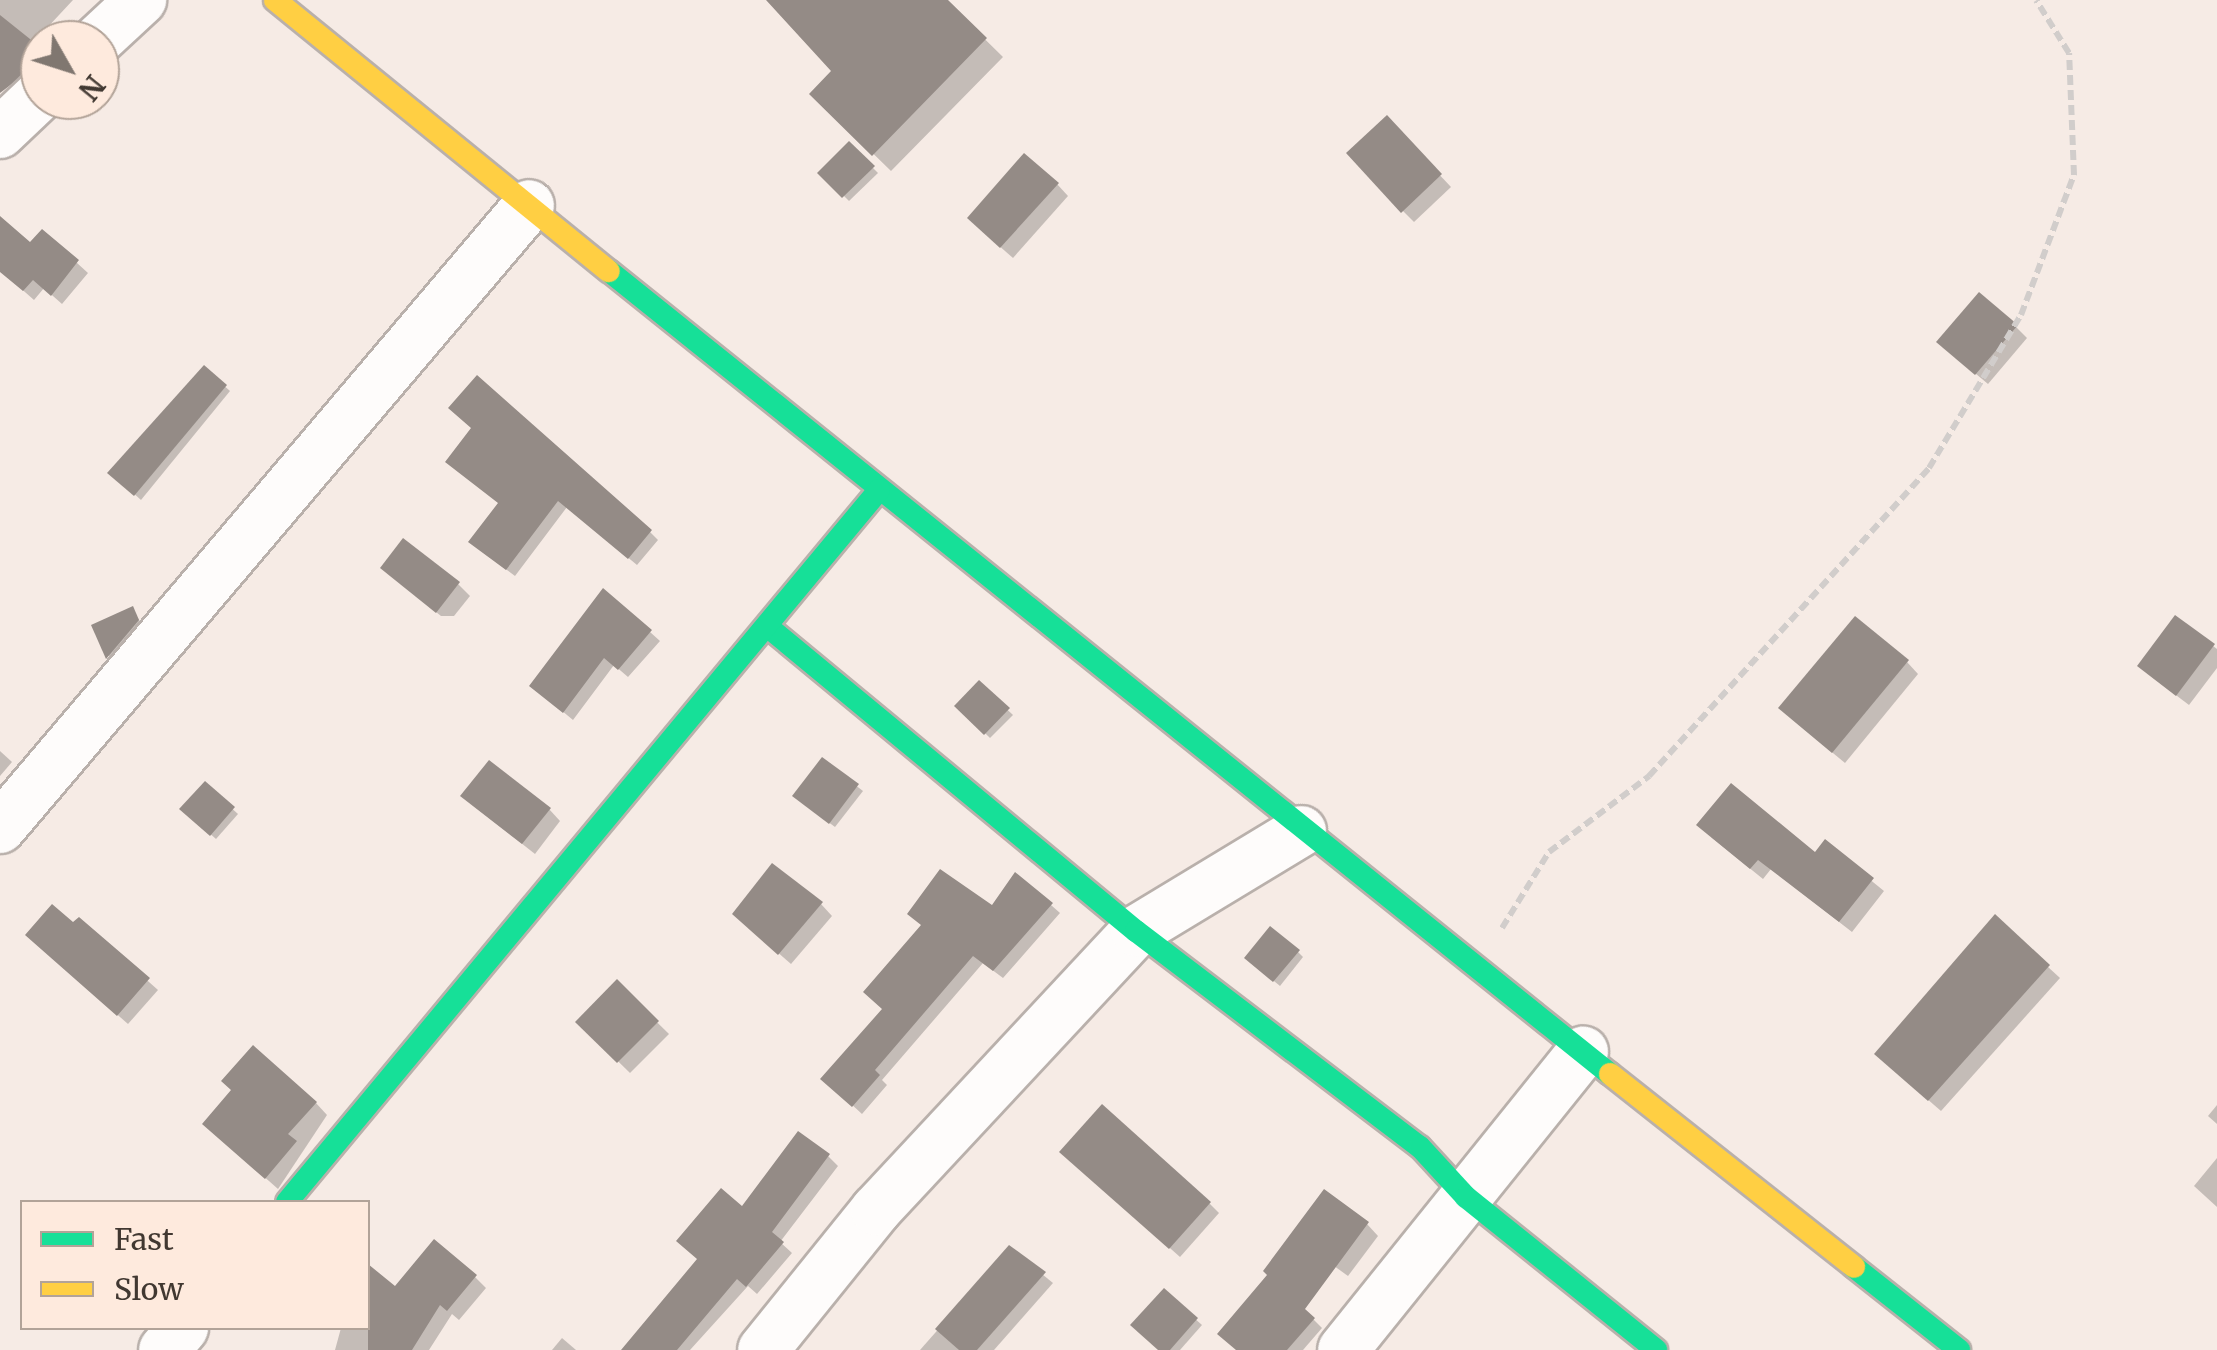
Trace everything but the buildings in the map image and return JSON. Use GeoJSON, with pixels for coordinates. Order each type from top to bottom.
{"type":"FeatureCollection","features":[{"type":"Feature","properties":{"kind":"main road"},"geometry":{"type":"LineString","coordinates":[[275,0],[1301,831],[1584,1051],[1949,1347]]}},
{"type":"Feature","properties":{"kind":"main road"},"geometry":{"type":"LineString","coordinates":[[289,1200],[879,490]]}},
{"type":"Feature","properties":{"kind":"main road"},"geometry":{"type":"LineString","coordinates":[[766,626],[1136,931],[1323,1069],[1420,1147],[1466,1197],[1656,1350]]}},
{"type":"Feature","properties":{"kind":"street"},"geometry":{"type":"LineString","coordinates":[[119,20],[140,0]]}},
{"type":"Feature","properties":{"kind":"street"},"geometry":{"type":"LineString","coordinates":[[0,134],[20,115]]}},
{"type":"Feature","properties":{"kind":"street"},"geometry":{"type":"LineString","coordinates":[[0,828],[528,206]]}},
{"type":"Feature","properties":{"kind":"street"},"geometry":{"type":"LineString","coordinates":[[763,1350],[876,1210],[1136,931],[1301,831]]}},
{"type":"Feature","properties":{"kind":"street"},"geometry":{"type":"LineString","coordinates":[[1343,1350],[1584,1051]]}},
{"type":"Feature","properties":{"kind":"street"},"geometry":{"type":"LineString","coordinates":[[164,1350],[181,1330]]}},
{"type":"Feature","properties":{"kind":"path"},"geometry":{"type":"LineString","coordinates":[[1477,969],[1548,852],[1649,776],[1929,468],[2022,315],[2074,175],[2069,54],[2036,0]]}},
{"type":"Feature","properties":{"kind":"traffic: fast"},"geometry":{"type":"LineString","coordinates":[[609,271],[1610,1074]]}},
{"type":"Feature","properties":{"kind":"traffic: fast"},"geometry":{"type":"LineString","coordinates":[[289,1200],[879,490]]}},
{"type":"Feature","properties":{"kind":"traffic: fast"},"geometry":{"type":"LineString","coordinates":[[767,626],[1136,931],[1420,1147],[1466,1197],[1656,1350]]}},
{"type":"Feature","properties":{"kind":"traffic: fast"},"geometry":{"type":"LineString","coordinates":[[1854,1267],[1959,1350]]}},
{"type":"Feature","properties":{"kind":"traffic: slow"},"geometry":{"type":"LineString","coordinates":[[275,0],[609,271]]}},
{"type":"Feature","properties":{"kind":"traffic: slow"},"geometry":{"type":"LineString","coordinates":[[1610,1074],[1854,1267]]}}]}
